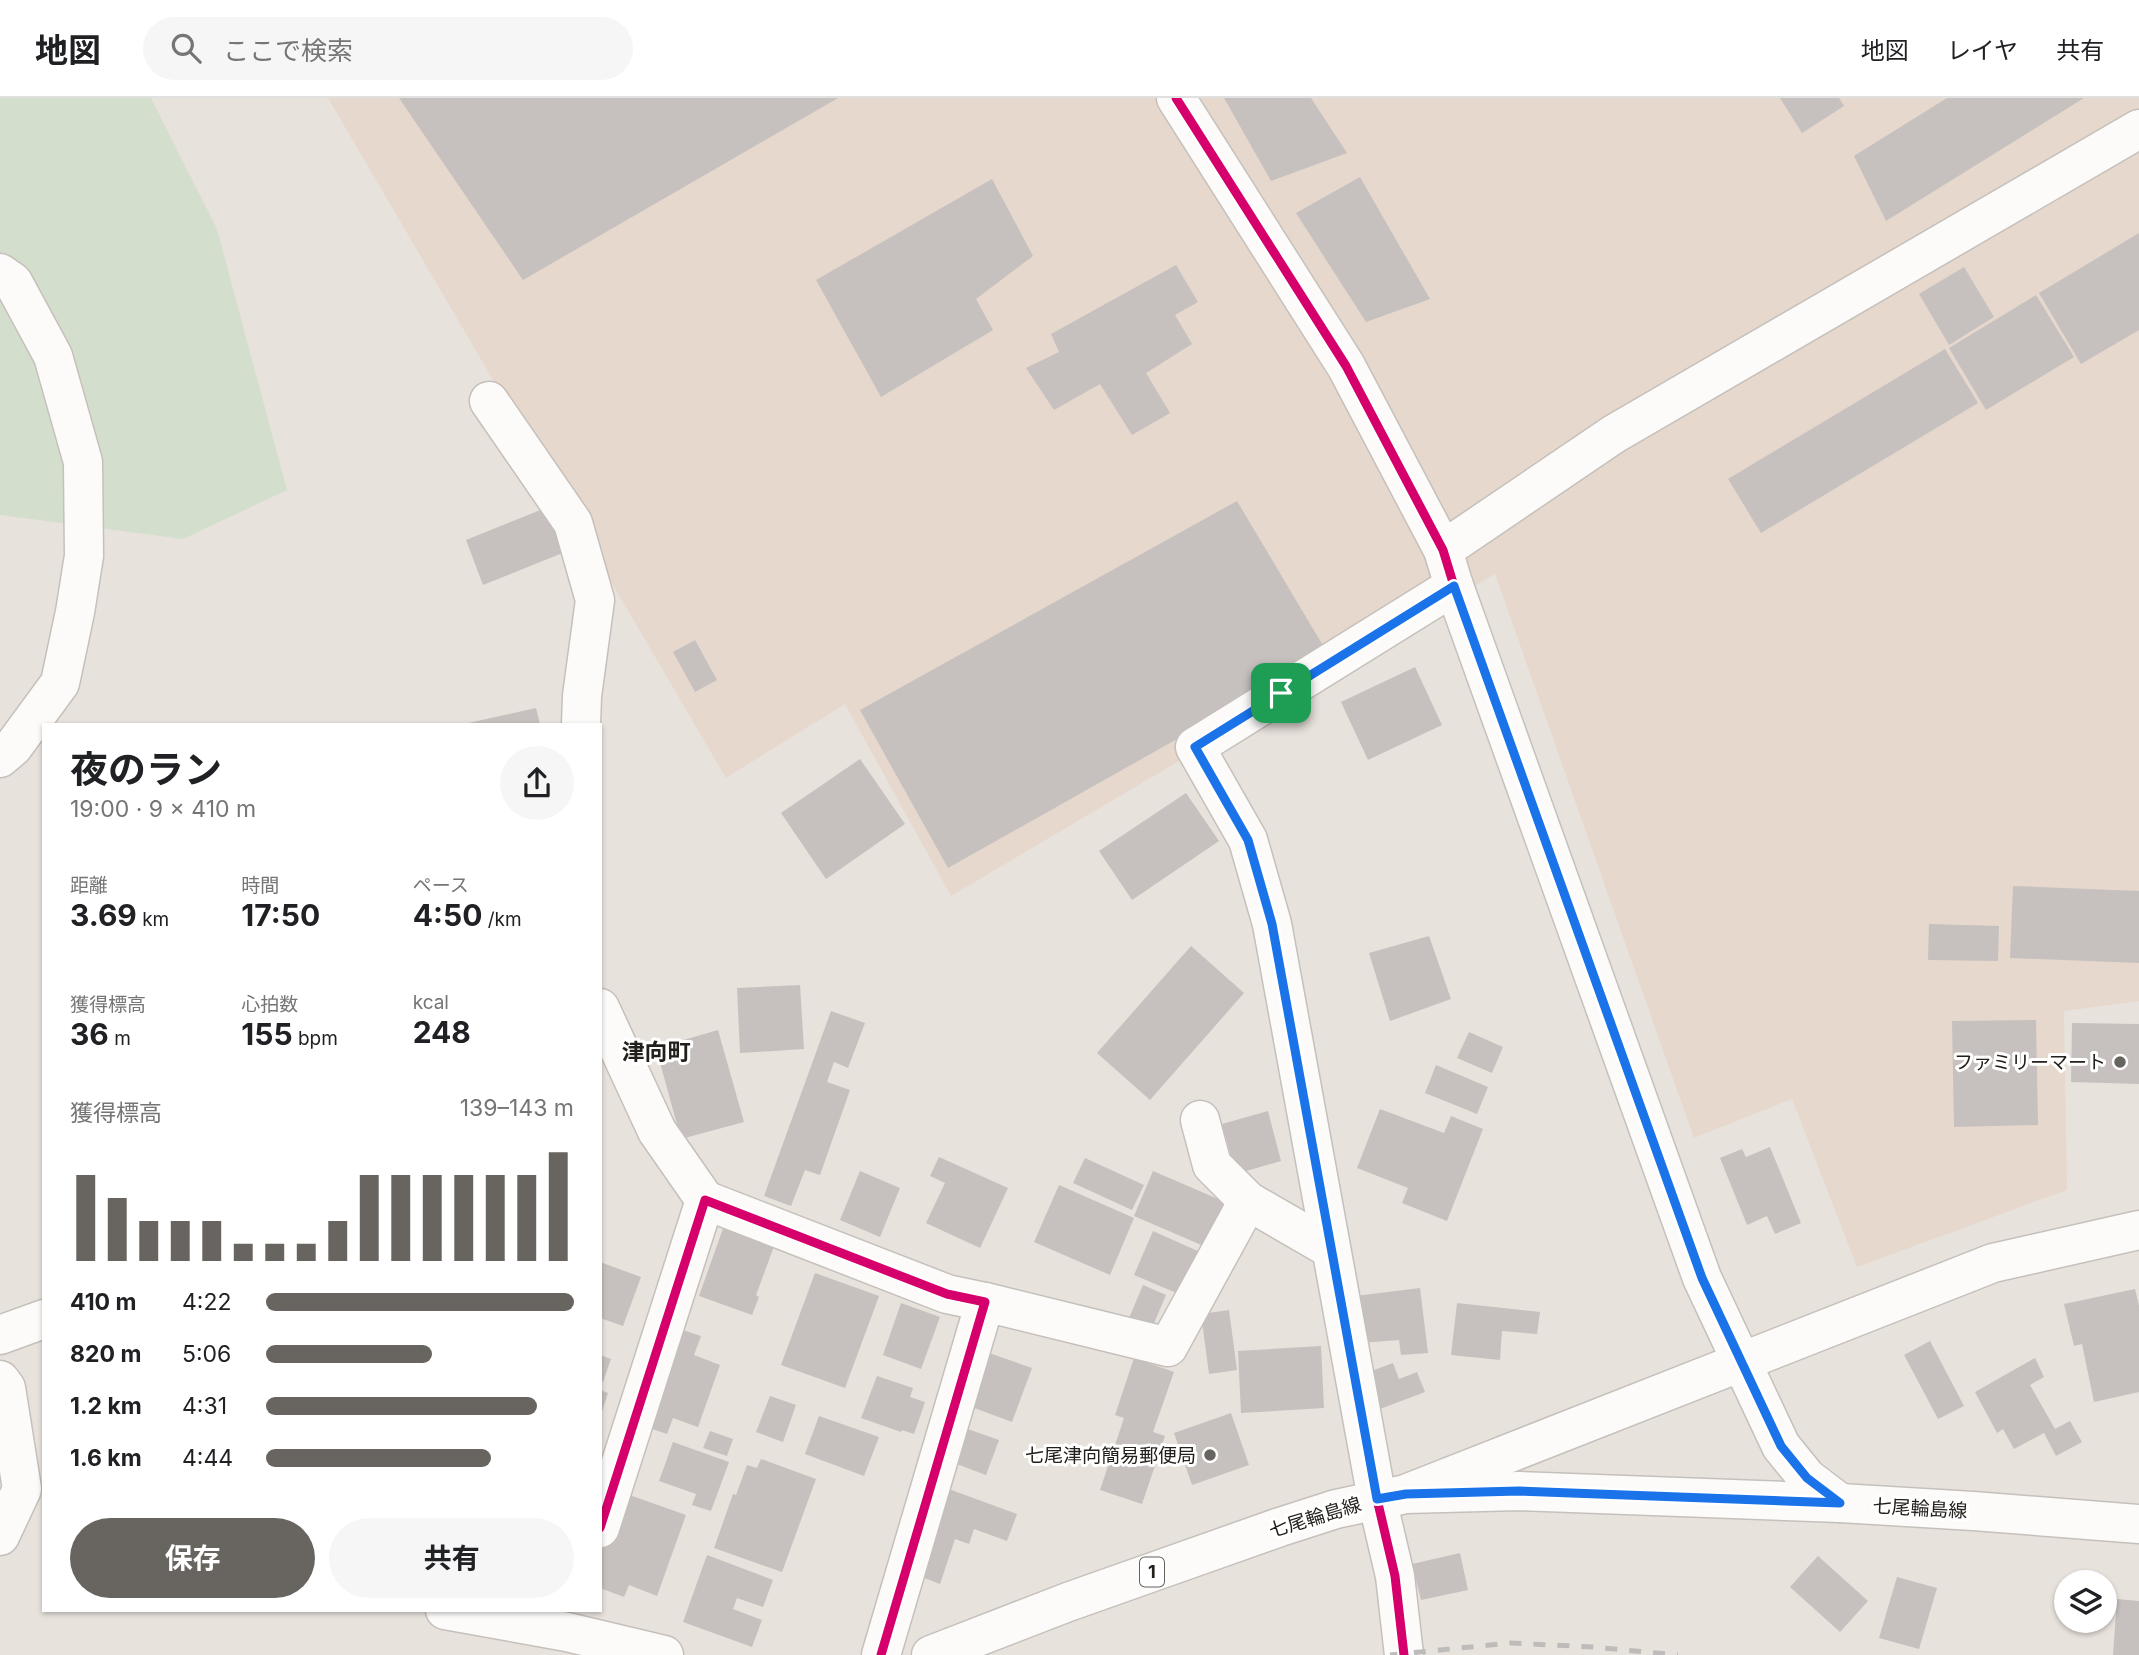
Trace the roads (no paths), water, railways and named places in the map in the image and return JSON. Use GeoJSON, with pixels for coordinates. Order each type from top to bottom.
{"type":"FeatureCollection","features":[{"type":"Feature","properties":{"kind":"street"},"geometry":{"type":"LineString","coordinates":[[1176,98],[1346,366],[1443,550],[1702,1278],[1781,1446],[1807,1478],[1840,1503]]}},
{"type":"Feature","properties":{"kind":"street"},"geometry":{"type":"LineString","coordinates":[[1443,550],[1614,434],[2139,130]]}},
{"type":"Feature","properties":{"kind":"street"},"geometry":{"type":"LineString","coordinates":[[0,273],[13,282],[53,356],[83,462],[83,556],[75,612],[60,683],[13,747],[0,758]]}},
{"type":"Feature","properties":{"kind":"street"},"geometry":{"type":"LineString","coordinates":[[489,401],[573,523],[595,600],[581,723]]}},
{"type":"Feature","properties":{"kind":"street"},"geometry":{"type":"LineString","coordinates":[[1404,1655],[1395,1576],[1392,1496],[1331,1249],[1272,924],[1248,840],[1195,747],[1454,586]]}},
{"type":"Feature","properties":{"kind":"street"},"geometry":{"type":"LineString","coordinates":[[602,1012],[657,1131],[705,1199],[947,1294],[1168,1347],[1248,1201]]}},
{"type":"Feature","properties":{"kind":"street"},"geometry":{"type":"LineString","coordinates":[[1200,1120],[1212,1165],[1248,1201],[1331,1249]]}},
{"type":"Feature","properties":{"kind":"street"},"geometry":{"type":"LineString","coordinates":[[602,1522],[705,1199]]}},
{"type":"Feature","properties":{"kind":"street"},"geometry":{"type":"LineString","coordinates":[[1392,1496],[1993,1263],[2139,1230]]}},
{"type":"Feature","properties":{"kind":"street"},"geometry":{"type":"LineString","coordinates":[[881,1655],[985,1302]]}},
{"type":"Feature","properties":{"kind":"street"},"geometry":{"type":"LineString","coordinates":[[0,1335],[42,1320]]}},
{"type":"Feature","properties":{"kind":"street"},"geometry":{"type":"LineString","coordinates":[[0,1380],[6,1388],[22,1489],[0,1536]]}},
{"type":"Feature","properties":{"kind":"street","name":"七尾輪島線"},"geometry":{"type":"LineString","coordinates":[[930,1655],[1068,1602],[1280,1527],[1336,1509],[1392,1496],[1519,1491],[1840,1503],[2139,1524]]}},
{"type":"Feature","properties":{"kind":"street"},"geometry":{"type":"LineString","coordinates":[[467,1612],[570,1621],[664,1655]]}},
{"type":"Feature","properties":{"kind":"railway"},"geometry":{"type":"LineString","coordinates":[[1390,1655],[1510,1643],[1678,1655]]}},
{"type":"Feature","properties":{"kind":"place","name":"ファミリーマート"},"geometry":{"type":"Point","coordinates":[2120,1062]}},
{"type":"Feature","properties":{"kind":"place","name":"七尾津向簡易郵便局"},"geometry":{"type":"Point","coordinates":[1210,1455]}},
{"type":"Feature","properties":{"kind":"district","name":"津向町"},"geometry":{"type":"Point","coordinates":[656,1052]}}]}
